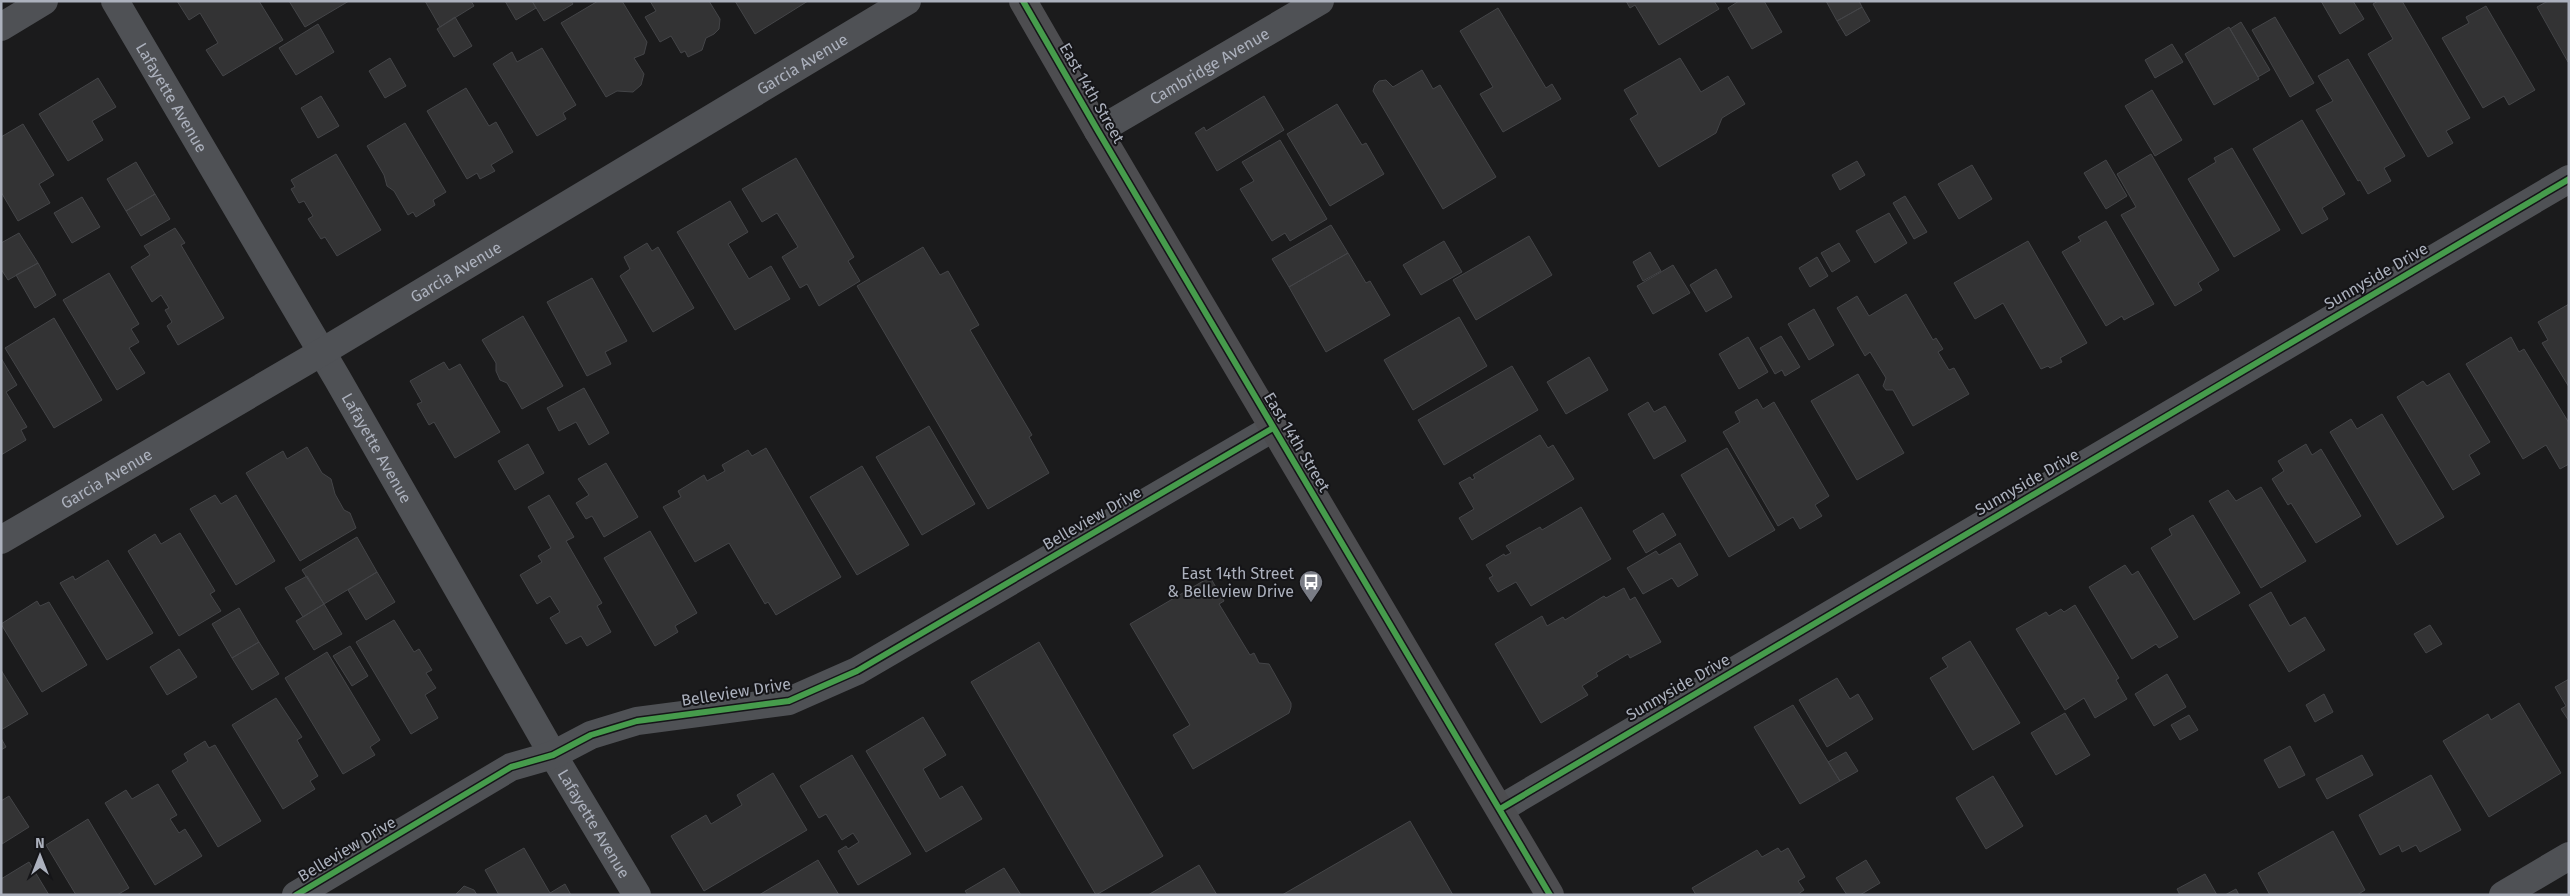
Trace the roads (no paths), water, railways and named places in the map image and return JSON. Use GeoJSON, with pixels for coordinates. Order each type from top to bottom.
{"type":"FeatureCollection","features":[{"type":"Feature","properties":{"kind":"main road","name":"East 14th Street"},"geometry":{"type":"LineString","coordinates":[[1023,1],[1550,895]]}},
{"type":"Feature","properties":{"kind":"street"},"geometry":{"type":"LineString","coordinates":[[1,27],[44,1]]}},
{"type":"Feature","properties":{"kind":"street","name":"Lafayette Avenue"},"geometry":{"type":"LineString","coordinates":[[116,1],[322,352],[553,755],[638,895]]}},
{"type":"Feature","properties":{"kind":"street","name":"Garcia Avenue"},"geometry":{"type":"LineString","coordinates":[[1,540],[322,352],[907,1]]}},
{"type":"Feature","properties":{"kind":"street","name":"Cambridge Avenue"},"geometry":{"type":"LineString","coordinates":[[1098,131],[1320,1]]}},
{"type":"Feature","properties":{"kind":"street","name":"Sunnyside Drive"},"geometry":{"type":"LineString","coordinates":[[1500,810],[2569,179]]}},
{"type":"Feature","properties":{"kind":"street","name":"Belleview Drive"},"geometry":{"type":"LineString","coordinates":[[296,895],[511,767],[553,755],[591,735],[637,720],[789,701],[857,671],[1273,428]]}},
{"type":"Feature","properties":{"kind":"street"},"geometry":{"type":"LineString","coordinates":[[2503,895],[2569,856]]}},
{"type":"Feature","properties":{"kind":"place","name":"East 14th Street & Belleview Drive"},"geometry":{"type":"Point","coordinates":[1311,603]}}]}
